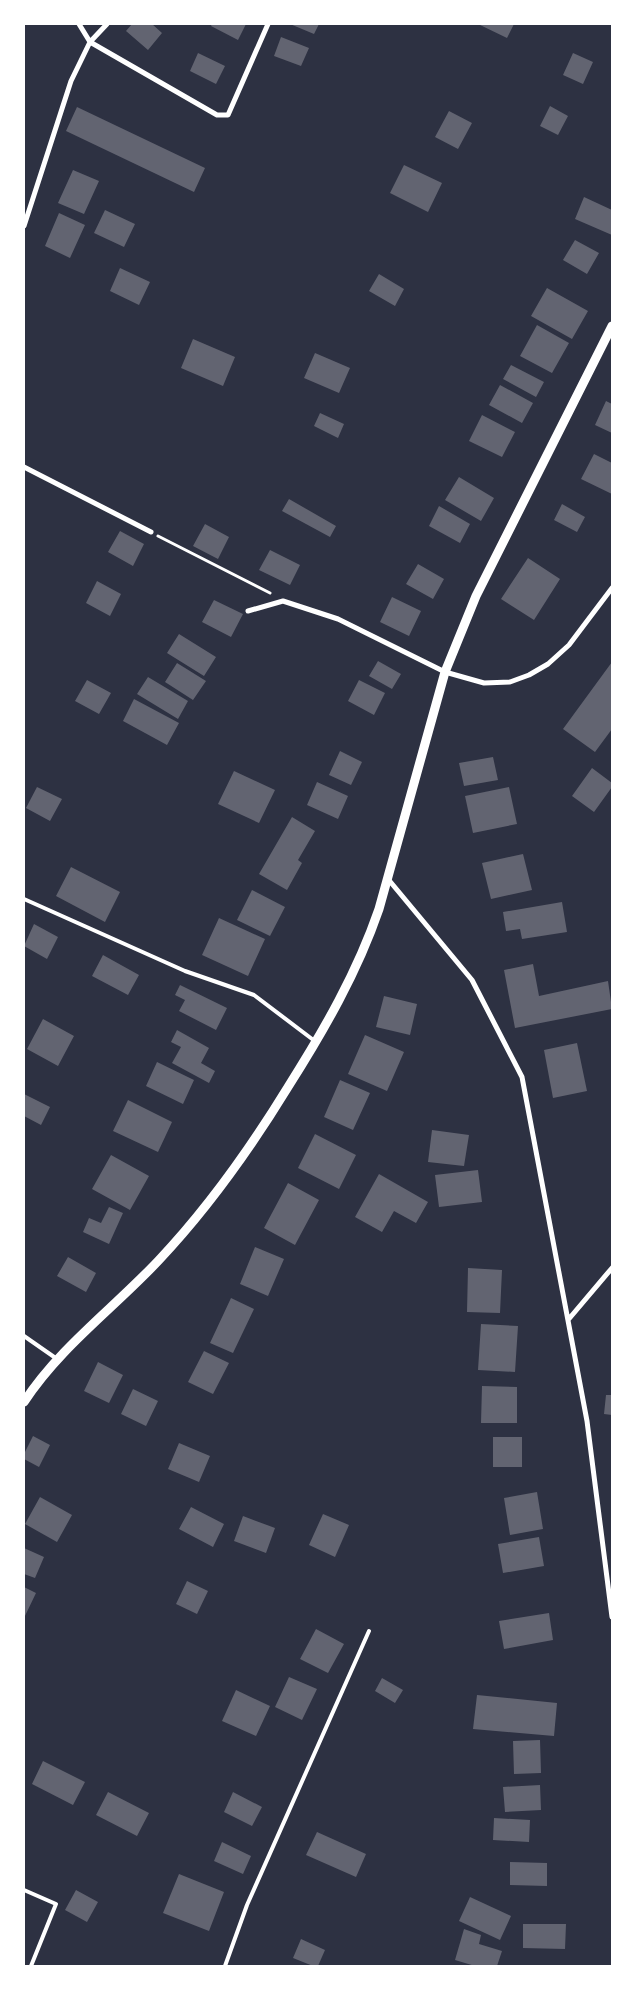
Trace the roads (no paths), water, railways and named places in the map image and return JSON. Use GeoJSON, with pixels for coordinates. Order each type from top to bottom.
{"type":"FeatureCollection","features":[{"type":"Feature","properties":{"kind":"street"},"geometry":{"type":"LineString","coordinates":[[79,24],[90,42],[217,114],[228,115],[268,24]]}},
{"type":"Feature","properties":{"kind":"street"},"geometry":{"type":"LineString","coordinates":[[24,226],[71,80],[90,42],[107,24]]}},
{"type":"Feature","properties":{"kind":"street"},"geometry":{"type":"LineString","coordinates":[[24,1402],[57,1359],[158,1261],[216,1195],[258,1136],[316,1042],[352,977],[367,944],[387,879],[445,672],[476,596],[612,326]]}},
{"type":"Feature","properties":{"kind":"street"},"geometry":{"type":"LineString","coordinates":[[24,467],[151,532]]}},
{"type":"Feature","properties":{"kind":"street"},"geometry":{"type":"LineString","coordinates":[[248,610],[283,601],[338,619],[445,672],[484,682],[510,682],[529,675],[548,664],[569,645],[612,588]]}},
{"type":"Feature","properties":{"kind":"street"},"geometry":{"type":"LineString","coordinates":[[387,879],[472,980],[522,1077],[587,1421],[612,1617]]}},
{"type":"Feature","properties":{"kind":"street"},"geometry":{"type":"LineString","coordinates":[[568,1320],[612,1268]]}},
{"type":"Feature","properties":{"kind":"lane"},"geometry":{"type":"LineString","coordinates":[[24,899],[185,971],[254,995],[316,1042]]}},
{"type":"Feature","properties":{"kind":"lane"},"geometry":{"type":"LineString","coordinates":[[24,1336],[57,1359]]}},
{"type":"Feature","properties":{"kind":"lane"},"geometry":{"type":"LineString","coordinates":[[225,1966],[247,1905],[369,1631]]}},
{"type":"Feature","properties":{"kind":"lane"},"geometry":{"type":"LineString","coordinates":[[24,1890],[56,1904],[31,1966]]}}]}
